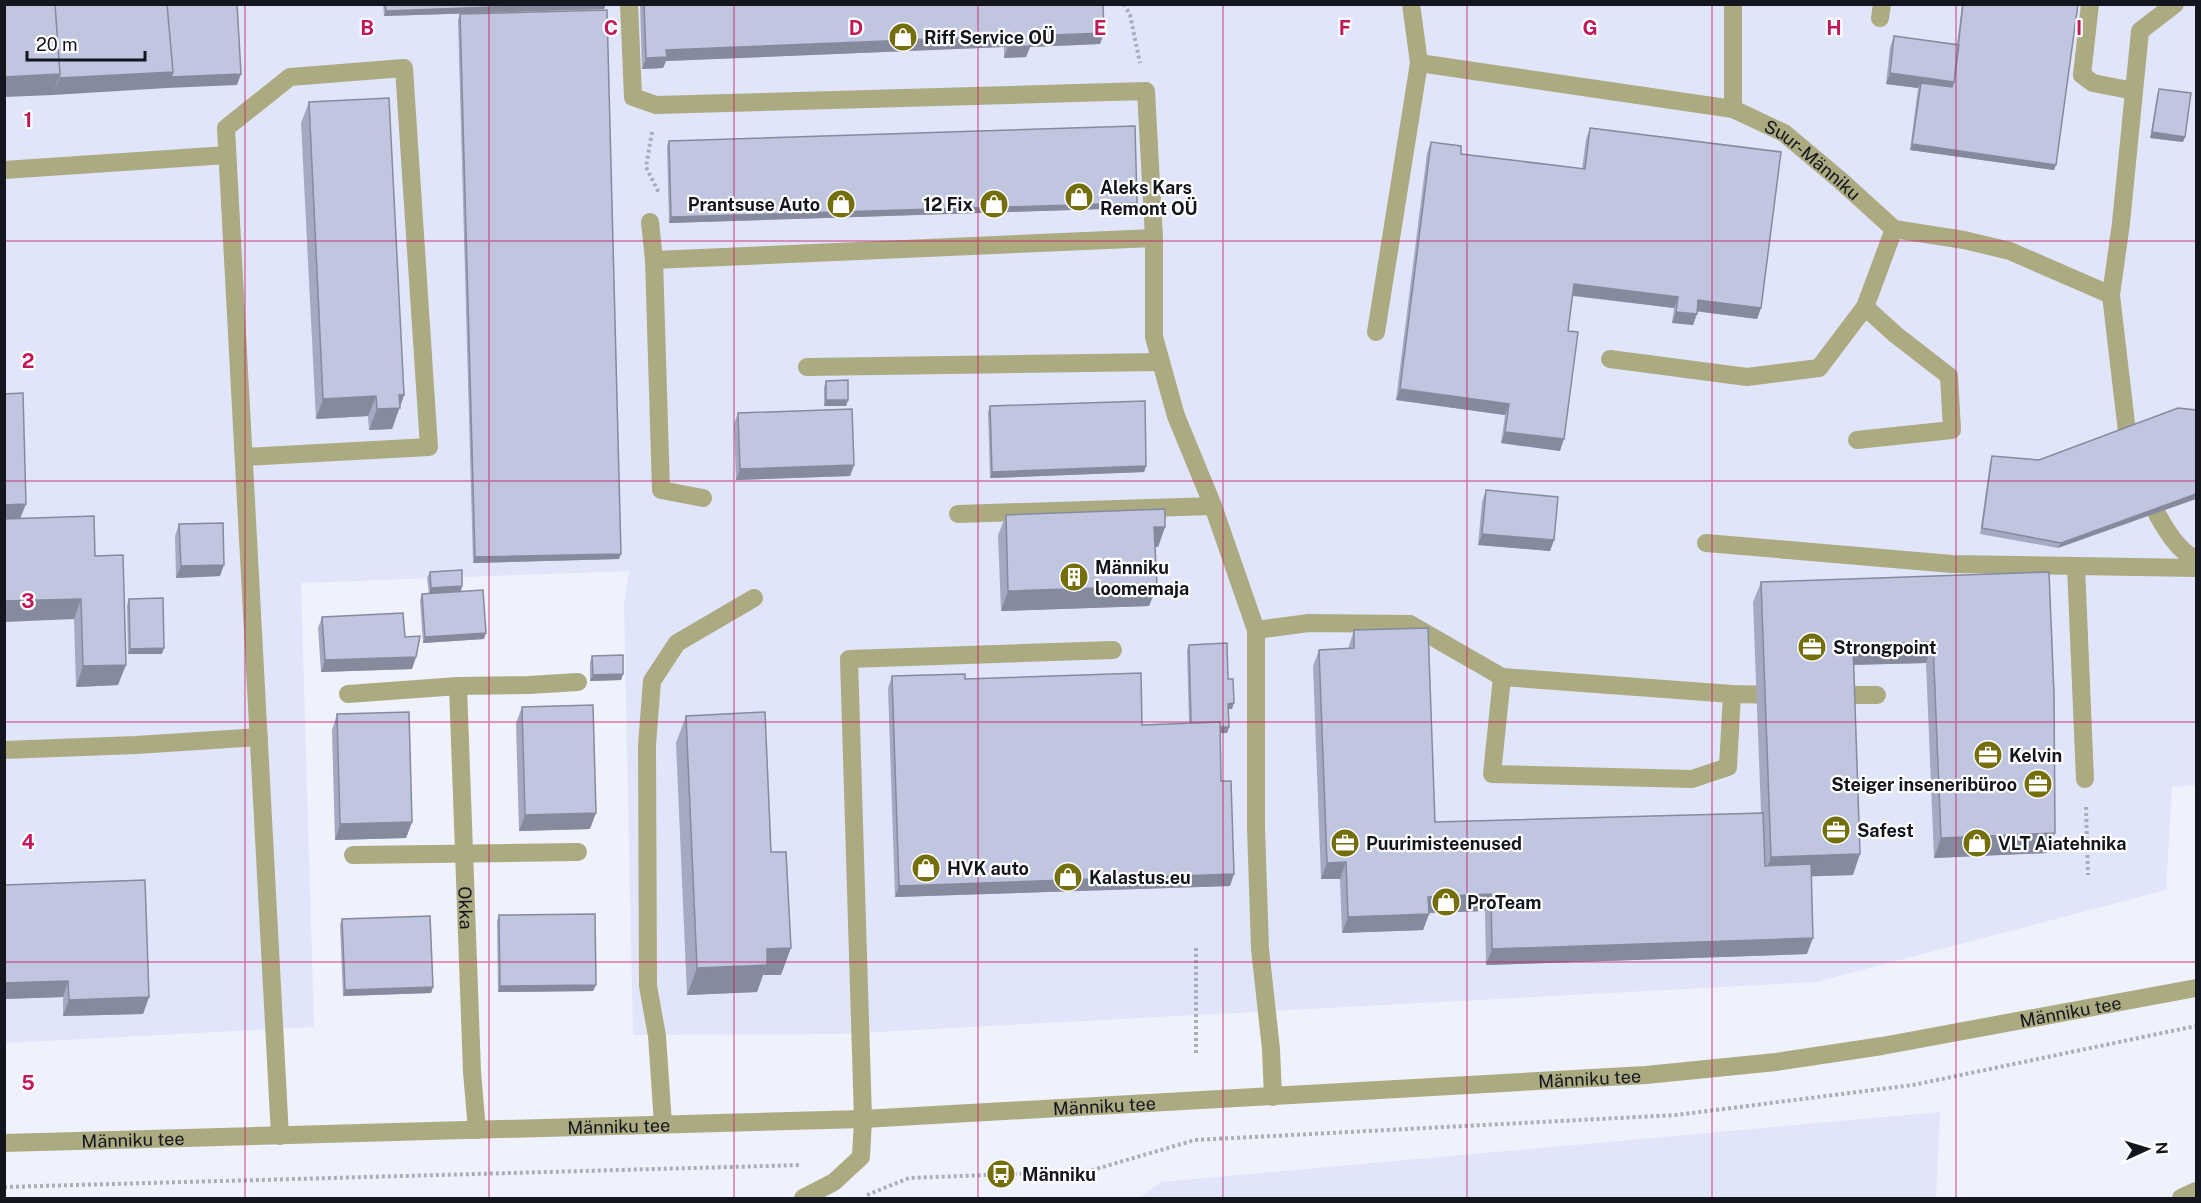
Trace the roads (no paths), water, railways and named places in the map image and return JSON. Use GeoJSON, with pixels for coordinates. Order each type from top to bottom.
{"type":"FeatureCollection","features":[{"type":"Feature","properties":{"kind":"street"},"geometry":{"type":"LineString","coordinates":[[629,4],[633,98],[656,105],[1146,90],[1154,238],[1154,337],[1176,416],[1213,506],[1256,630],[1256,827],[1260,949],[1271,1049],[1273,1097]]}},
{"type":"Feature","properties":{"kind":"street"},"geometry":{"type":"LineString","coordinates":[[1376,332],[1419,63],[1411,4]]}},
{"type":"Feature","properties":{"kind":"street"},"geometry":{"type":"LineString","coordinates":[[1733,4],[1733,109]]}},
{"type":"Feature","properties":{"kind":"street"},"geometry":{"type":"LineString","coordinates":[[2090,4],[2082,75],[2093,83],[2134,91]]}},
{"type":"Feature","properties":{"kind":"street"},"geometry":{"type":"LineString","coordinates":[[2127,432],[2111,295],[2121,223],[2140,31],[2175,4]]}},
{"type":"Feature","properties":{"kind":"street","name":"Suur-Männiku"},"geometry":{"type":"LineString","coordinates":[[1419,63],[1733,109],[1784,133],[1894,229]]}},
{"type":"Feature","properties":{"kind":"street"},"geometry":{"type":"LineString","coordinates":[[244,457],[429,447],[404,68],[290,77],[226,128],[280,1136]]}},
{"type":"Feature","properties":{"kind":"street"},"geometry":{"type":"LineString","coordinates":[[4,170],[227,155]]}},
{"type":"Feature","properties":{"kind":"street"},"geometry":{"type":"LineString","coordinates":[[650,222],[654,260],[661,490],[704,498]]}},
{"type":"Feature","properties":{"kind":"street"},"geometry":{"type":"LineString","coordinates":[[1610,359],[1747,377],[1820,368],[1864,307],[1894,229],[1964,240],[2010,251],[2111,295]]}},
{"type":"Feature","properties":{"kind":"street"},"geometry":{"type":"LineString","coordinates":[[654,260],[1154,238]]}},
{"type":"Feature","properties":{"kind":"street"},"geometry":{"type":"LineString","coordinates":[[1857,440],[1952,430],[1949,376],[1864,307]]}},
{"type":"Feature","properties":{"kind":"street"},"geometry":{"type":"LineString","coordinates":[[807,367],[1161,362]]}},
{"type":"Feature","properties":{"kind":"street"},"geometry":{"type":"LineString","coordinates":[[958,514],[1213,506]]}},
{"type":"Feature","properties":{"kind":"street"},"geometry":{"type":"LineString","coordinates":[[2157,514],[2169,533],[2189,556],[2196,559]]}},
{"type":"Feature","properties":{"kind":"street"},"geometry":{"type":"LineString","coordinates":[[1706,543],[1952,564],[2196,568]]}},
{"type":"Feature","properties":{"kind":"street"},"geometry":{"type":"LineString","coordinates":[[2076,566],[2085,779]]}},
{"type":"Feature","properties":{"kind":"street"},"geometry":{"type":"LineString","coordinates":[[663,1124],[657,1036],[648,986],[647,745],[652,681],[677,643],[754,598]]}},
{"type":"Feature","properties":{"kind":"street"},"geometry":{"type":"LineString","coordinates":[[1256,630],[1309,623],[1410,624],[1502,677],[1732,694],[1877,695]]}},
{"type":"Feature","properties":{"kind":"street"},"geometry":{"type":"LineString","coordinates":[[803,1198],[834,1182],[861,1157],[863,1119],[849,659],[1113,650]]}},
{"type":"Feature","properties":{"kind":"street"},"geometry":{"type":"LineString","coordinates":[[1502,677],[1492,774],[1692,779],[1728,767],[1732,694]]}},
{"type":"Feature","properties":{"kind":"street"},"geometry":{"type":"LineString","coordinates":[[348,694],[458,686],[578,682]]}},
{"type":"Feature","properties":{"kind":"street","name":"Okka"},"geometry":{"type":"LineString","coordinates":[[458,686],[472,1072],[477,1130]]}},
{"type":"Feature","properties":{"kind":"street"},"geometry":{"type":"LineString","coordinates":[[4,750],[259,737]]}},
{"type":"Feature","properties":{"kind":"street"},"geometry":{"type":"LineString","coordinates":[[353,855],[578,852]]}},
{"type":"Feature","properties":{"kind":"street","name":"Männiku tee"},"geometry":{"type":"LineString","coordinates":[[4,1143],[863,1119],[1646,1075],[1776,1062],[1944,1035],[2196,988]]}},
{"type":"Feature","properties":{"kind":"street"},"geometry":{"type":"LineString","coordinates":[[2181,1198],[2196,1191]]}},
{"type":"Feature","properties":{"kind":"place","name":"Riff Service OÜ"},"geometry":{"type":"Point","coordinates":[903,37]}},
{"type":"Feature","properties":{"kind":"place","name":"Aleks Kars Remont OÜ"},"geometry":{"type":"Point","coordinates":[1079,197]}},
{"type":"Feature","properties":{"kind":"place","name":"Prantsuse Auto"},"geometry":{"type":"Point","coordinates":[841,204]}},
{"type":"Feature","properties":{"kind":"place","name":"12 Fix"},"geometry":{"type":"Point","coordinates":[994,204]}},
{"type":"Feature","properties":{"kind":"place","name":"Männiku loomemaja"},"geometry":{"type":"Point","coordinates":[1074,577]}},
{"type":"Feature","properties":{"kind":"place","name":"Strongpoint"},"geometry":{"type":"Point","coordinates":[1812,647]}},
{"type":"Feature","properties":{"kind":"place","name":"Kelvin"},"geometry":{"type":"Point","coordinates":[1988,755]}},
{"type":"Feature","properties":{"kind":"place","name":"Steiger inseneribüroo"},"geometry":{"type":"Point","coordinates":[2038,784]}},
{"type":"Feature","properties":{"kind":"place","name":"Safest"},"geometry":{"type":"Point","coordinates":[1836,830]}},
{"type":"Feature","properties":{"kind":"place","name":"Puurimisteenused"},"geometry":{"type":"Point","coordinates":[1345,843]}},
{"type":"Feature","properties":{"kind":"place","name":"VLT Aiatehnika"},"geometry":{"type":"Point","coordinates":[1977,843]}},
{"type":"Feature","properties":{"kind":"place","name":"HVK auto"},"geometry":{"type":"Point","coordinates":[926,868]}},
{"type":"Feature","properties":{"kind":"place","name":"Kalastus.eu"},"geometry":{"type":"Point","coordinates":[1068,877]}},
{"type":"Feature","properties":{"kind":"place","name":"ProTeam"},"geometry":{"type":"Point","coordinates":[1446,902]}},
{"type":"Feature","properties":{"kind":"place","name":"Männiku"},"geometry":{"type":"Point","coordinates":[1001,1174]}}]}
